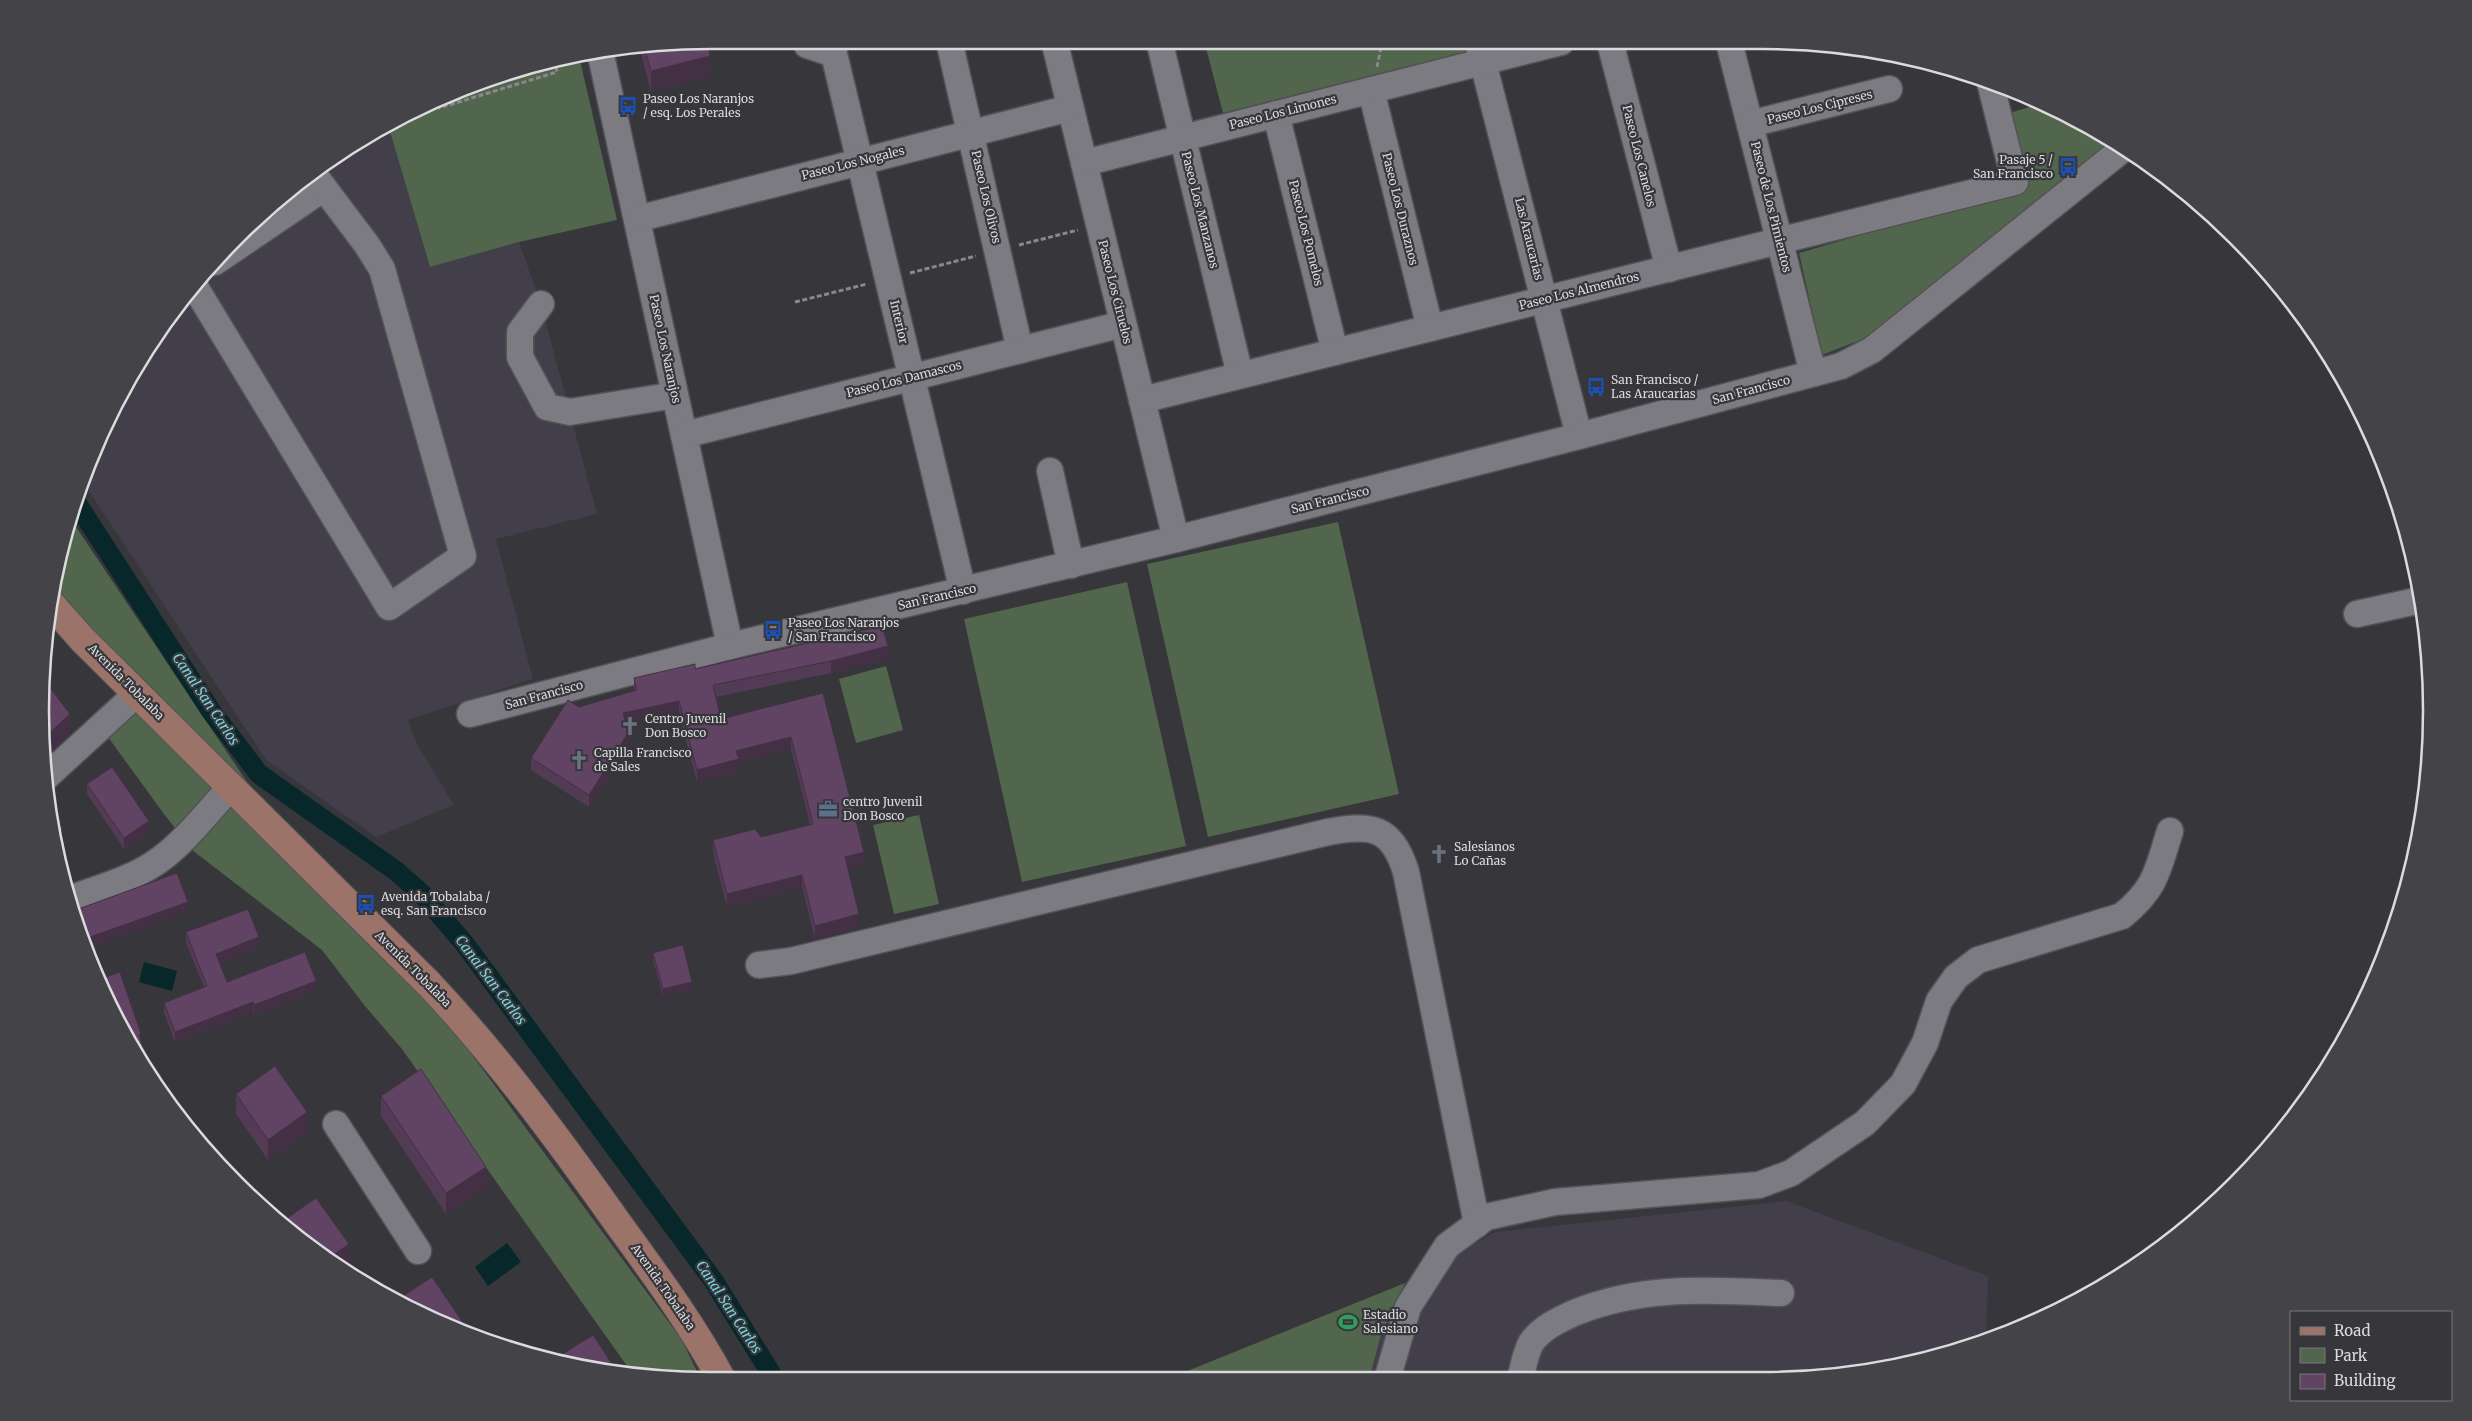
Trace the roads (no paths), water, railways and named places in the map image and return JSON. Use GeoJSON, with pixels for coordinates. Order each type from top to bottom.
{"type":"FeatureCollection","features":[{"type":"Feature","properties":{"kind":"main road","name":"Avenida Tobalaba"},"geometry":{"type":"LineString","coordinates":[[55,615],[429,984],[471,1030],[588,1180],[682,1313],[717,1372]]}},
{"type":"Feature","properties":{"kind":"street","name":"Interior"},"geometry":{"type":"LineString","coordinates":[[819,49],[834,54],[963,591]]}},
{"type":"Feature","properties":{"kind":"street","name":"Paseo Los Olivos"},"geometry":{"type":"LineString","coordinates":[[951,49],[1020,350]]}},
{"type":"Feature","properties":{"kind":"street","name":"Paseo Los Ciruelos"},"geometry":{"type":"LineString","coordinates":[[1056,49],[1176,539]]}},
{"type":"Feature","properties":{"kind":"street","name":"Paseo Los Manzanos"},"geometry":{"type":"LineString","coordinates":[[1161,49],[1240,376]]}},
{"type":"Feature","properties":{"kind":"street","name":"Paseo Los Limones"},"geometry":{"type":"LineString","coordinates":[[1084,163],[1371,90],[1481,52],[1505,49]]}},
{"type":"Feature","properties":{"kind":"street","name":"Paseo Los Canelos"},"geometry":{"type":"LineString","coordinates":[[1612,49],[1669,269]]}},
{"type":"Feature","properties":{"kind":"street","name":"Paseo de Los Pimientos"},"geometry":{"type":"LineString","coordinates":[[1731,49],[1814,373]]}},
{"type":"Feature","properties":{"kind":"street","name":"Las Araucarias"},"geometry":{"type":"LineString","coordinates":[[1481,52],[1579,436]]}},
{"type":"Feature","properties":{"kind":"street","name":"Paseo Los Naranjos"},"geometry":{"type":"LineString","coordinates":[[601,58],[730,646]]}},
{"type":"Feature","properties":{"kind":"street","name":"Paseo Los Cipreses"},"geometry":{"type":"LineString","coordinates":[[1750,124],[1889,89]]}},
{"type":"Feature","properties":{"kind":"street","name":"Paseo Los Duraznos"},"geometry":{"type":"LineString","coordinates":[[1371,90],[1430,328]]}},
{"type":"Feature","properties":{"kind":"street","name":"Paseo Los Almendros"},"geometry":{"type":"LineString","coordinates":[[1142,400],[2016,182],[1992,91]]}},
{"type":"Feature","properties":{"kind":"street","name":"Paseo Los Nogales"},"geometry":{"type":"LineString","coordinates":[[637,219],[1070,108]]}},
{"type":"Feature","properties":{"kind":"street","name":"Paseo Los Pomelos"},"geometry":{"type":"LineString","coordinates":[[1276,114],[1335,352]]}},
{"type":"Feature","properties":{"kind":"street","name":"San Francisco"},"geometry":{"type":"LineString","coordinates":[[470,714],[730,646],[1176,539],[1579,436],[1841,366],[1872,350],[2118,153]]}},
{"type":"Feature","properties":{"kind":"street"},"geometry":{"type":"LineString","coordinates":[[198,293],[388,607],[464,556],[382,269],[318,180],[262,224]]}},
{"type":"Feature","properties":{"kind":"street"},"geometry":{"type":"LineString","coordinates":[[541,304],[520,332],[520,357],[547,407],[570,412],[675,395]]}},
{"type":"Feature","properties":{"kind":"street","name":"Paseo Los Damascos"},"geometry":{"type":"LineString","coordinates":[[684,435],[1123,324]]}},
{"type":"Feature","properties":{"kind":"street"},"geometry":{"type":"LineString","coordinates":[[1050,471],[1071,565]]}},
{"type":"Feature","properties":{"kind":"street"},"geometry":{"type":"LineString","coordinates":[[2357,614],[2414,601]]}},
{"type":"Feature","properties":{"kind":"street"},"geometry":{"type":"LineString","coordinates":[[52,772],[130,700]]}},
{"type":"Feature","properties":{"kind":"street"},"geometry":{"type":"LineString","coordinates":[[76,897],[141,872],[156,863],[170,852],[231,787]]}},
{"type":"Feature","properties":{"kind":"street"},"geometry":{"type":"LineString","coordinates":[[759,965],[791,961],[1328,832],[1368,828],[1392,840],[1400,853],[1406,872],[1477,1224]]}},
{"type":"Feature","properties":{"kind":"street"},"geometry":{"type":"LineString","coordinates":[[1389,1372],[1408,1307],[1448,1246],[1486,1217],[1555,1202],[1759,1185],[1791,1173],[1865,1123],[1903,1084],[1925,1043],[1939,1001],[1956,977],[1978,960],[2122,916],[2140,901],[2153,883],[2170,831]]}},
{"type":"Feature","properties":{"kind":"street"},"geometry":{"type":"LineString","coordinates":[[336,1124],[418,1251]]}},
{"type":"Feature","properties":{"kind":"street"},"geometry":{"type":"LineString","coordinates":[[1522,1372],[1530,1344],[1540,1333],[1560,1320],[1590,1307],[1624,1296],[1653,1292],[1700,1290],[1781,1293]]}},
{"type":"Feature","properties":{"kind":"water"},"geometry":{"type":"Polygon","coordinates":[[[144,962],[177,971],[172,991],[139,982],[144,962]]]}},
{"type":"Feature","properties":{"kind":"water"},"geometry":{"type":"Polygon","coordinates":[[[507,1243],[521,1262],[488,1286],[475,1267],[507,1243]]]}},
{"type":"Feature","properties":{"kind":"waterway","name":"Canal San Carlos"},"geometry":{"type":"LineString","coordinates":[[81,509],[211,711],[259,774],[396,871],[420,892],[464,943],[713,1280],[770,1372]]}},
{"type":"Feature","properties":{"kind":"place","name":"Paseo Los Naranjos / esq. Los Perales"},"geometry":{"type":"Point","coordinates":[628,106]}},
{"type":"Feature","properties":{"kind":"place","name":"Pasaje 5 / San Francisco"},"geometry":{"type":"Point","coordinates":[2068,167]}},
{"type":"Feature","properties":{"kind":"place","name":"San Francisco / Las Araucarias"},"geometry":{"type":"Point","coordinates":[1596,387]}},
{"type":"Feature","properties":{"kind":"place","name":"Paseo Los Naranjos / San Francisco"},"geometry":{"type":"Point","coordinates":[773,630]}},
{"type":"Feature","properties":{"kind":"place","name":"Centro Juvenil Don Bosco"},"geometry":{"type":"Point","coordinates":[630,726]}},
{"type":"Feature","properties":{"kind":"place","name":"Capilla Francisco de Sales"},"geometry":{"type":"Point","coordinates":[579,760]}},
{"type":"Feature","properties":{"kind":"place","name":"centro Juvenil Don Bosco"},"geometry":{"type":"Point","coordinates":[828,809]}},
{"type":"Feature","properties":{"kind":"place","name":"Salesianos Lo Cañas"},"geometry":{"type":"Point","coordinates":[1439,854]}},
{"type":"Feature","properties":{"kind":"place","name":"Avenida Tobalaba / esq. San Francisco"},"geometry":{"type":"Point","coordinates":[366,904]}},
{"type":"Feature","properties":{"kind":"place","name":"Estadio Salesiano"},"geometry":{"type":"Point","coordinates":[1348,1322]}}]}
